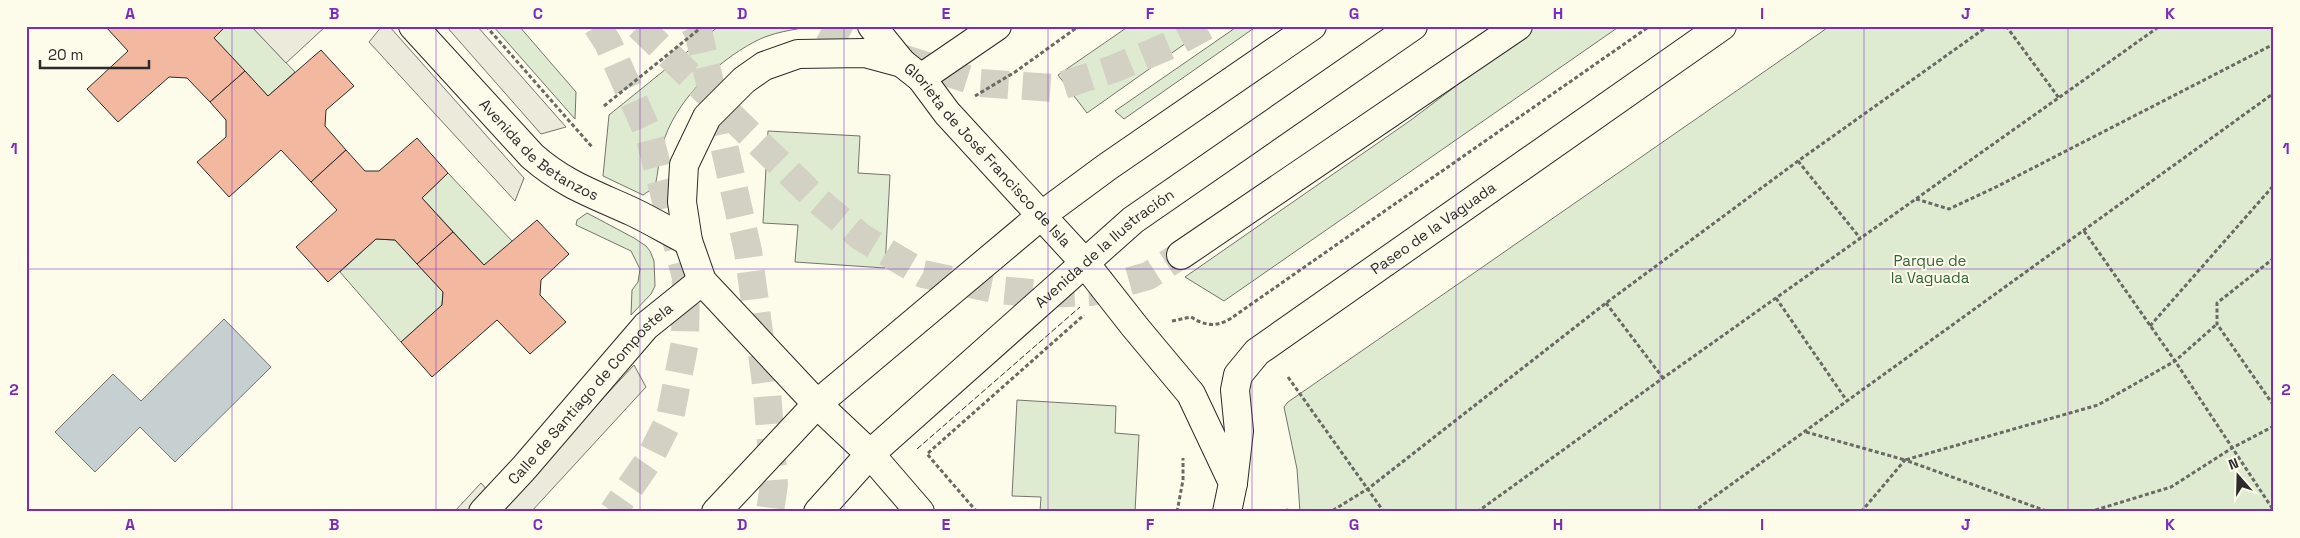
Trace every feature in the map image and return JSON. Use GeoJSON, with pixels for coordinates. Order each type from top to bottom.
{"type":"FeatureCollection","features":[{"type":"Feature","properties":{"kind":"main road","name":"Avenida de Betanzos"},"geometry":{"type":"LineString","coordinates":[[413,26],[532,156],[547,169],[579,189],[633,212],[688,241]]}},
{"type":"Feature","properties":{"kind":"main road"},"geometry":{"type":"LineString","coordinates":[[872,26],[911,70],[997,26]]}},
{"type":"Feature","properties":{"kind":"main road"},"geometry":{"type":"LineString","coordinates":[[716,512],[817,404],[1042,215],[1107,167],[1312,26]]}},
{"type":"Feature","properties":{"kind":"main road","name":"Avenida de la Ilustración"},"geometry":{"type":"LineString","coordinates":[[821,508],[870,454],[1133,220],[1413,26]]}},
{"type":"Feature","properties":{"kind":"main road"},"geometry":{"type":"LineString","coordinates":[[1181,255],[1518,26]]}},
{"type":"Feature","properties":{"kind":"main road","name":"Paseo de la Vaguada"},"geometry":{"type":"LineString","coordinates":[[1233,482],[1239,431],[1235,390],[1238,375],[1257,352],[1722,26]]}},
{"type":"Feature","properties":{"kind":"main road","name":"Glorieta de José Francisco de Isla"},"geometry":{"type":"LineString","coordinates":[[920,512],[870,454],[817,404],[702,281],[688,241],[682,202],[684,166],[707,118],[744,80],[764,66],[798,54],[865,53],[911,70],[947,113],[1084,262],[1190,394],[1233,482]]}},
{"type":"Feature","properties":{"kind":"main road","name":"Calle de Santiago de Compostela"},"geometry":{"type":"LineString","coordinates":[[483,512],[524,468],[646,326],[702,281]]}},
{"type":"Feature","properties":{"kind":"main road"},"geometry":{"type":"LineString","coordinates":[[1227,512],[1233,482]]}},
{"type":"Feature","properties":{"kind":"path"},"geometry":{"type":"LineString","coordinates":[[486,26],[592,147]]}},
{"type":"Feature","properties":{"kind":"path"},"geometry":{"type":"LineString","coordinates":[[604,106],[704,26]]}},
{"type":"Feature","properties":{"kind":"path"},"geometry":{"type":"LineString","coordinates":[[947,113],[1015,72],[1079,26]]}},
{"type":"Feature","properties":{"kind":"path"},"geometry":{"type":"LineString","coordinates":[[1142,335],[1158,326],[1179,319],[1191,317],[1200,323],[1220,325],[1230,319],[1650,26]]}},
{"type":"Feature","properties":{"kind":"path"},"geometry":{"type":"LineString","coordinates":[[1320,512],[1332,511],[1369,488],[1606,303],[1798,161],[1988,26]]}},
{"type":"Feature","properties":{"kind":"path"},"geometry":{"type":"LineString","coordinates":[[2006,26],[2059,98]]}},
{"type":"Feature","properties":{"kind":"path"},"geometry":{"type":"LineString","coordinates":[[1476,512],[1662,378],[2160,26]]}},
{"type":"Feature","properties":{"kind":"path"},"geometry":{"type":"LineString","coordinates":[[1916,199],[1949,209],[1998,186],[2274,44]]}},
{"type":"Feature","properties":{"kind":"path"},"geometry":{"type":"LineString","coordinates":[[1694,512],[2274,93]]}},
{"type":"Feature","properties":{"kind":"path"},"geometry":{"type":"LineString","coordinates":[[1798,161],[1860,238]]}},
{"type":"Feature","properties":{"kind":"path"},"geometry":{"type":"LineString","coordinates":[[2150,326],[2274,185]]}},
{"type":"Feature","properties":{"kind":"path"},"geometry":{"type":"LineString","coordinates":[[2084,231],[2274,511]]}},
{"type":"Feature","properties":{"kind":"path"},"geometry":{"type":"LineString","coordinates":[[2274,258],[2217,303],[2217,324],[2274,406]]}},
{"type":"Feature","properties":{"kind":"path"},"geometry":{"type":"LineString","coordinates":[[1776,298],[1847,402]]}},
{"type":"Feature","properties":{"kind":"path"},"geometry":{"type":"LineString","coordinates":[[1606,303],[1662,378]]}},
{"type":"Feature","properties":{"kind":"path"},"geometry":{"type":"LineString","coordinates":[[977,512],[927,454],[1084,314],[1090,321]]}},
{"type":"Feature","properties":{"kind":"path"},"geometry":{"type":"LineString","coordinates":[[1862,512],[1905,460],[2098,405],[2174,361],[2217,324]]}},
{"type":"Feature","properties":{"kind":"path"},"geometry":{"type":"LineString","coordinates":[[1288,377],[1369,488],[1384,512]]}},
{"type":"Feature","properties":{"kind":"path"},"geometry":{"type":"LineString","coordinates":[[2089,512],[2172,487],[2232,448],[2274,426]]}},
{"type":"Feature","properties":{"kind":"path"},"geometry":{"type":"LineString","coordinates":[[1805,432],[1905,460],[2049,512]]}},
{"type":"Feature","properties":{"kind":"path"},"geometry":{"type":"LineString","coordinates":[[1176,512],[1183,480],[1183,456]]}},
{"type":"Feature","properties":{"kind":"path"},"geometry":{"type":"LineString","coordinates":[[1286,510],[1296,512]]}},
{"type":"Feature","properties":{"kind":"green space"},"geometry":{"type":"Polygon","coordinates":[[[226,26],[251,26],[295,72],[268,96],[214,38],[226,26]]]}},
{"type":"Feature","properties":{"kind":"green space"},"geometry":{"type":"Polygon","coordinates":[[[493,26],[519,26],[576,92],[575,119],[493,26]]]}},
{"type":"Feature","properties":{"kind":"green space"},"geometry":{"type":"Polygon","coordinates":[[[719,26],[813,26],[775,34],[754,42],[725,61],[698,85],[676,114],[668,129],[662,146],[655,187],[643,195],[603,176],[609,115],[719,26]]]}},
{"type":"Feature","properties":{"kind":"green space"},"geometry":{"type":"Polygon","coordinates":[[[1129,26],[1210,26],[1087,113],[1058,75],[1129,26]]]}},
{"type":"Feature","properties":{"kind":"green space"},"geometry":{"type":"Polygon","coordinates":[[[1238,26],[1257,26],[1124,119],[1115,111],[1238,26]]]}},
{"type":"Feature","properties":{"kind":"green space"},"geometry":{"type":"Polygon","coordinates":[[[1535,26],[1620,26],[1224,301],[1185,277],[1411,120],[1535,26]]]}},
{"type":"Feature","properties":{"kind":"green space","name":"Parque de la Vaguada"},"geometry":{"type":"Polygon","coordinates":[[[1830,26],[2274,26],[2274,512],[1300,512],[1297,469],[1284,407],[1288,402],[1830,26]]]}},
{"type":"Feature","properties":{"kind":"green space"},"geometry":{"type":"Polygon","coordinates":[[[768,131],[860,136],[858,173],[890,175],[885,268],[795,262],[798,225],[763,223],[768,131]]]}},
{"type":"Feature","properties":{"kind":"green space"},"geometry":{"type":"Polygon","coordinates":[[[448,173],[513,242],[484,265],[422,198],[448,173]]]}},
{"type":"Feature","properties":{"kind":"green space"},"geometry":{"type":"Polygon","coordinates":[[[587,213],[634,238],[650,251],[654,261],[655,286],[651,294],[631,315],[632,290],[638,282],[640,269],[631,251],[576,225],[577,220],[587,213]]]}},
{"type":"Feature","properties":{"kind":"green space"},"geometry":{"type":"Polygon","coordinates":[[[376,239],[395,240],[443,292],[442,305],[401,342],[340,272],[376,239]]]}},
{"type":"Feature","properties":{"kind":"green space"},"geometry":{"type":"Polygon","coordinates":[[[1017,400],[1116,406],[1115,433],[1139,435],[1135,512],[1040,512],[1041,497],[1012,496],[1017,400]]]}},
{"type":"Feature","properties":{"kind":"shaded area"},"geometry":{"type":"Polygon","coordinates":[[[251,26],[326,26],[286,63],[251,26]]]}},
{"type":"Feature","properties":{"kind":"shaded area"},"geometry":{"type":"Polygon","coordinates":[[[382,26],[389,26],[524,178],[515,201],[369,42],[382,26]]]}},
{"type":"Feature","properties":{"kind":"shaded area"},"geometry":{"type":"Polygon","coordinates":[[[446,26],[477,26],[566,127],[541,134],[446,26]]]}},
{"type":"Feature","properties":{"kind":"shaded area"},"geometry":{"type":"Polygon","coordinates":[[[224,319],[271,367],[175,462],[140,427],[95,472],[55,432],[113,374],[141,401],[224,319]]]}},
{"type":"Feature","properties":{"kind":"shaded area"},"geometry":{"type":"Polygon","coordinates":[[[634,365],[646,387],[531,512],[497,512],[634,365]]]}},
{"type":"Feature","properties":{"kind":"shaded area"},"geometry":{"type":"Polygon","coordinates":[[[481,483],[489,492],[471,512],[454,512],[481,483]]]}},
{"type":"Feature","properties":{"kind":"building"},"geometry":{"type":"Polygon","coordinates":[[[105,26],[226,26],[214,38],[245,71],[210,102],[187,78],[169,77],[118,122],[87,89],[128,51],[105,26]]]}},
{"type":"Feature","properties":{"kind":"building"},"geometry":{"type":"Polygon","coordinates":[[[321,50],[354,86],[326,110],[325,126],[346,150],[311,182],[281,150],[229,197],[197,162],[226,137],[226,120],[210,102],[245,71],[268,96],[321,50]]]}},
{"type":"Feature","properties":{"kind":"building"},"geometry":{"type":"Polygon","coordinates":[[[417,138],[448,173],[422,198],[453,232],[417,264],[395,240],[376,239],[328,282],[296,247],[337,210],[311,182],[346,150],[365,171],[379,171],[417,138]]]}},
{"type":"Feature","properties":{"kind":"building"},"geometry":{"type":"Polygon","coordinates":[[[537,220],[569,254],[541,280],[540,295],[566,322],[530,354],[497,320],[432,377],[401,342],[442,305],[443,292],[417,264],[453,232],[484,265],[537,220]]]}},
{"type":"Feature","properties":{"kind":"tunnel"},"geometry":{"type":"LineString","coordinates":[[597,26],[608,43],[649,135],[686,278],[685,342],[670,418],[649,460],[613,512]]}},
{"type":"Feature","properties":{"kind":"tunnel"},"geometry":{"type":"LineString","coordinates":[[639,26],[815,198],[861,237],[923,274],[999,290],[1040,294],[1091,292],[1148,276],[1181,255]]}},
{"type":"Feature","properties":{"kind":"tunnel"},"geometry":{"type":"LineString","coordinates":[[695,26],[699,35],[748,251],[767,391],[774,484],[770,512]]}},
{"type":"Feature","properties":{"kind":"tunnel"},"geometry":{"type":"LineString","coordinates":[[823,26],[855,43],[980,83],[1054,88],[1113,69],[1173,44],[1206,26]]}},
{"type":"Feature","properties":{"kind":"fence"},"geometry":{"type":"LineString","coordinates":[[917,449],[1080,307]]}}]}
